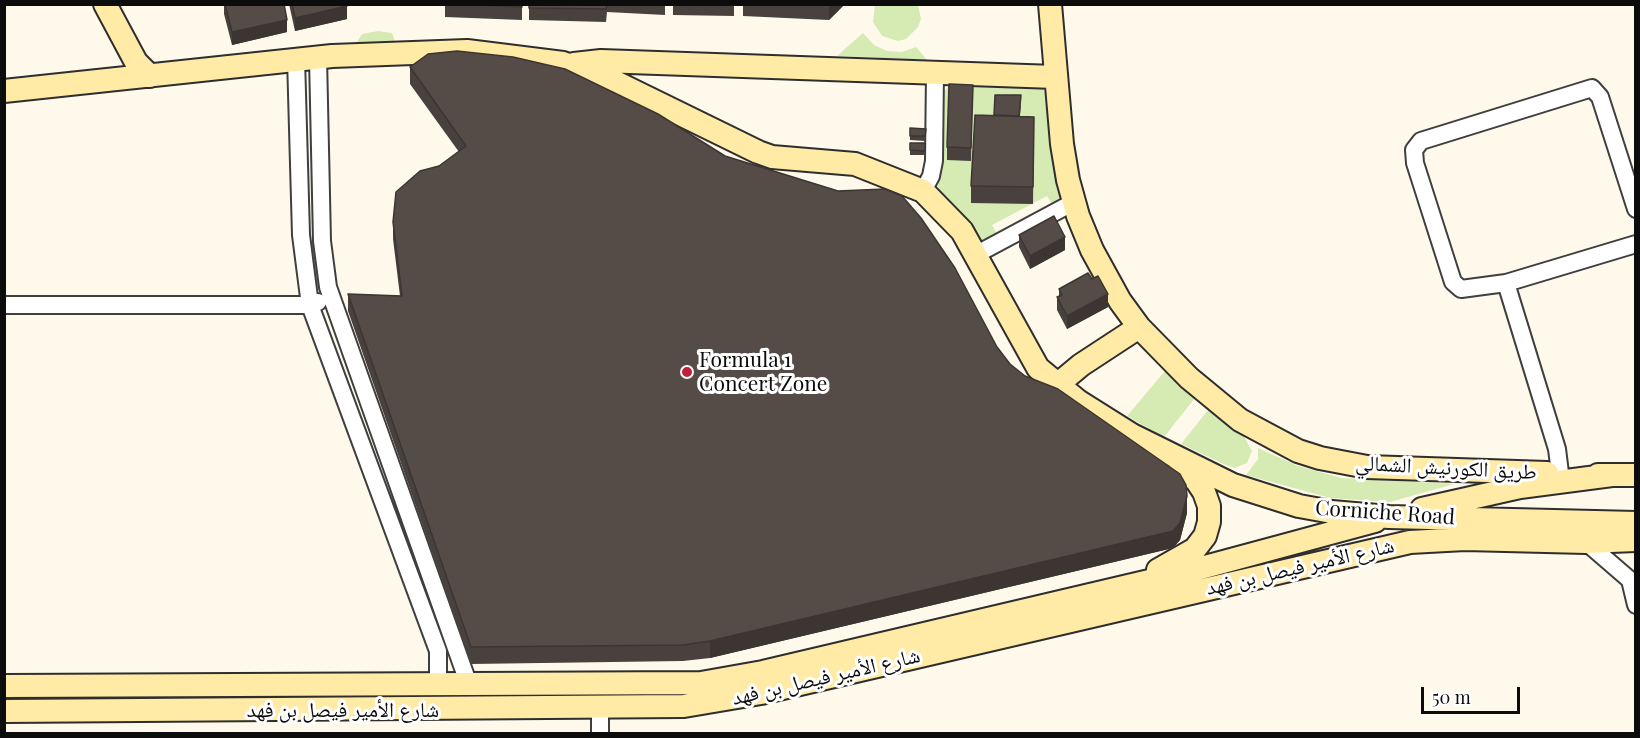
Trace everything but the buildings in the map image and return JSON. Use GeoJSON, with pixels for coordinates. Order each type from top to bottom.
{"type":"FeatureCollection","features":[{"type":"Feature","properties":{"kind":"main road"},"geometry":{"type":"LineString","coordinates":[[105,4],[136,62],[150,76]]}},
{"type":"Feature","properties":{"kind":"main road","name":"طريق الكورنيش الشمالي"},"geometry":{"type":"LineString","coordinates":[[1050,4],[1055,77],[1065,162],[1074,202],[1092,250],[1120,301],[1139,327],[1207,395],[1240,420],[1298,451],[1367,467],[1635,475]]}},
{"type":"Feature","properties":{"kind":"main road"},"geometry":{"type":"LineString","coordinates":[[4,91],[307,57],[467,51],[567,64],[601,61],[1055,77]]}},
{"type":"Feature","properties":{"kind":"main road"},"geometry":{"type":"LineString","coordinates":[[567,64],[615,82],[772,157],[855,164],[923,191]]}},
{"type":"Feature","properties":{"kind":"main road","name":"Corniche Road"},"geometry":{"type":"LineString","coordinates":[[923,191],[963,231],[1032,361],[1057,385],[1110,421],[1196,468],[1242,488],[1299,506],[1389,517],[1635,523]]}},
{"type":"Feature","properties":{"kind":"main road"},"geometry":{"type":"LineString","coordinates":[[1057,385],[1081,365],[1139,327]]}},
{"type":"Feature","properties":{"kind":"main road"},"geometry":{"type":"LineString","coordinates":[[1100,593],[1182,558],[1195,549],[1205,536],[1209,522],[1209,506],[1196,480],[1110,421]]}},
{"type":"Feature","properties":{"kind":"main road","name":"شارع الأمير فيصل بن فهد"},"geometry":{"type":"LineString","coordinates":[[4,686],[218,687],[701,683],[763,672],[1175,575],[1491,492],[1612,475]]}},
{"type":"Feature","properties":{"kind":"main road","name":"شارع الأمير فيصل بن فهد"},"geometry":{"type":"LineString","coordinates":[[4,711],[684,706],[738,698],[1410,542],[1465,539],[1586,542],[1635,540]]}},
{"type":"Feature","properties":{"kind":"main road"},"geometry":{"type":"LineString","coordinates":[[217,710],[218,687]]}},
{"type":"Feature","properties":{"kind":"street"},"geometry":{"type":"LineString","coordinates":[[307,57],[324,266],[331,299],[469,685]]}},
{"type":"Feature","properties":{"kind":"street"},"geometry":{"type":"LineString","coordinates":[[307,57],[301,235],[310,305],[438,651],[438,686]]}},
{"type":"Feature","properties":{"kind":"street"},"geometry":{"type":"LineString","coordinates":[[923,191],[931,176],[934,160],[935,72]]}},
{"type":"Feature","properties":{"kind":"street"},"geometry":{"type":"LineString","coordinates":[[1635,209],[1600,97],[1592,88],[1420,141],[1414,150],[1415,163],[1453,282],[1461,289],[1506,283],[1635,244]]}},
{"type":"Feature","properties":{"kind":"street"},"geometry":{"type":"LineString","coordinates":[[977,254],[1074,202]]}},
{"type":"Feature","properties":{"kind":"street"},"geometry":{"type":"LineString","coordinates":[[1506,283],[1557,449],[1560,473]]}},
{"type":"Feature","properties":{"kind":"street"},"geometry":{"type":"LineString","coordinates":[[4,305],[310,305],[331,299]]}},
{"type":"Feature","properties":{"kind":"street"},"geometry":{"type":"LineString","coordinates":[[1586,542],[1633,575],[1635,604]]}},
{"type":"Feature","properties":{"kind":"street"},"geometry":{"type":"LineString","coordinates":[[600,707],[600,734]]}},
{"type":"Feature","properties":{"kind":"green space"},"geometry":{"type":"Polygon","coordinates":[[[875,5],[918,5],[921,19],[918,27],[906,39],[898,41],[882,36],[873,22],[875,5]]]}},
{"type":"Feature","properties":{"kind":"green space"},"geometry":{"type":"Polygon","coordinates":[[[378,31],[392,33],[395,41],[359,45],[357,42],[362,34],[378,31]]]}},
{"type":"Feature","properties":{"kind":"green space"},"geometry":{"type":"Polygon","coordinates":[[[863,33],[874,45],[887,51],[902,52],[916,47],[927,60],[837,56],[863,33]]]}},
{"type":"Feature","properties":{"kind":"green space"},"geometry":{"type":"Polygon","coordinates":[[[952,82],[1041,84],[1044,89],[1061,201],[1053,206],[1047,196],[992,225],[998,236],[981,243],[941,194],[938,187],[942,94],[952,82]]]}},
{"type":"Feature","properties":{"kind":"green space"},"geometry":{"type":"Polygon","coordinates":[[[1165,371],[1195,398],[1164,437],[1127,416],[1165,371]]]}},
{"type":"Feature","properties":{"kind":"green space"},"geometry":{"type":"Polygon","coordinates":[[[1208,410],[1243,435],[1252,451],[1247,463],[1235,468],[1228,466],[1181,444],[1208,410]]]}},
{"type":"Feature","properties":{"kind":"green space"},"geometry":{"type":"Polygon","coordinates":[[[1258,448],[1298,466],[1342,478],[1454,484],[1390,502],[1330,498],[1246,475],[1258,459],[1258,448]]]}},
{"type":"Feature","properties":{"kind":"place","name":"Formula 1 Concert Zone"},"geometry":{"type":"Point","coordinates":[687,372]}}]}
